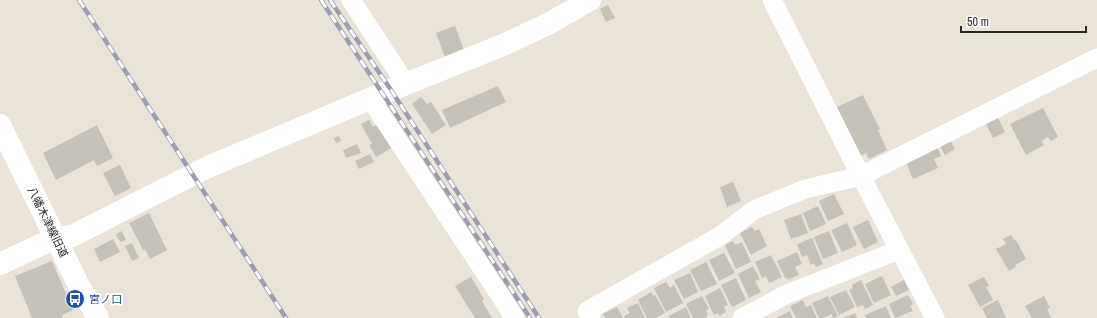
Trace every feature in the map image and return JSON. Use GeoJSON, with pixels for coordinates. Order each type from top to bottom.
{"type":"FeatureCollection","features":[{"type":"Feature","properties":{"kind":"street"},"geometry":{"type":"LineString","coordinates":[[350,0],[406,84]]}},
{"type":"Feature","properties":{"kind":"street"},"geometry":{"type":"LineString","coordinates":[[0,264],[55,238],[72,236],[208,167],[503,45],[548,24],[590,0]]}},
{"type":"Feature","properties":{"kind":"street"},"geometry":{"type":"LineString","coordinates":[[772,0],[932,317]]}},
{"type":"Feature","properties":{"kind":"street"},"geometry":{"type":"LineString","coordinates":[[591,318],[587,311],[720,236],[754,210],[805,189],[861,176],[1097,58]]}},
{"type":"Feature","properties":{"kind":"street"},"geometry":{"type":"LineString","coordinates":[[371,100],[515,318]]}},
{"type":"Feature","properties":{"kind":"street","name":"八幡木津線旧道"},"geometry":{"type":"LineString","coordinates":[[0,125],[79,286],[98,318]]}},
{"type":"Feature","properties":{"kind":"street"},"geometry":{"type":"LineString","coordinates":[[742,318],[787,294],[899,250]]}},
{"type":"Feature","properties":{"kind":"building"},"geometry":{"type":"Polygon","coordinates":[[[608,5],[615,18],[606,22],[600,9],[608,5]]]}},
{"type":"Feature","properties":{"kind":"building"},"geometry":{"type":"Polygon","coordinates":[[[455,26],[465,53],[446,60],[436,33],[455,26]]]}},
{"type":"Feature","properties":{"kind":"building"},"geometry":{"type":"Polygon","coordinates":[[[498,86],[506,102],[450,128],[442,110],[498,86]]]}},
{"type":"Feature","properties":{"kind":"building"},"geometry":{"type":"Polygon","coordinates":[[[863,95],[880,129],[878,130],[887,150],[869,159],[866,153],[860,156],[837,107],[863,95]]]}},
{"type":"Feature","properties":{"kind":"building"},"geometry":{"type":"Polygon","coordinates":[[[421,97],[427,104],[431,102],[446,125],[432,134],[412,104],[421,97]]]}},
{"type":"Feature","properties":{"kind":"building"},"geometry":{"type":"Polygon","coordinates":[[[1043,108],[1058,137],[1051,141],[1048,137],[1042,141],[1044,145],[1026,155],[1010,124],[1043,108]]]}},
{"type":"Feature","properties":{"kind":"building"},"geometry":{"type":"Polygon","coordinates":[[[998,118],[1005,132],[993,138],[986,124],[998,118]]]}},
{"type":"Feature","properties":{"kind":"building"},"geometry":{"type":"Polygon","coordinates":[[[369,120],[373,127],[379,123],[393,147],[376,157],[369,145],[372,144],[361,124],[369,120]]]}},
{"type":"Feature","properties":{"kind":"building"},"geometry":{"type":"Polygon","coordinates":[[[97,125],[113,158],[97,166],[94,160],[56,180],[43,153],[97,125]]]}},
{"type":"Feature","properties":{"kind":"building"},"geometry":{"type":"Polygon","coordinates":[[[339,136],[341,141],[336,143],[334,138],[339,136]]]}},
{"type":"Feature","properties":{"kind":"building"},"geometry":{"type":"Polygon","coordinates":[[[950,140],[955,149],[945,155],[940,146],[950,140]]]}},
{"type":"Feature","properties":{"kind":"building"},"geometry":{"type":"Polygon","coordinates":[[[357,144],[361,153],[346,158],[343,150],[357,144]]]}},
{"type":"Feature","properties":{"kind":"building"},"geometry":{"type":"Polygon","coordinates":[[[937,146],[941,156],[934,159],[938,168],[913,179],[905,160],[937,146]]]}},
{"type":"Feature","properties":{"kind":"building"},"geometry":{"type":"Polygon","coordinates":[[[370,154],[374,162],[359,169],[355,161],[370,154]]]}},
{"type":"Feature","properties":{"kind":"building"},"geometry":{"type":"Polygon","coordinates":[[[120,165],[131,188],[115,196],[103,173],[120,165]]]}},
{"type":"Feature","properties":{"kind":"building"},"geometry":{"type":"Polygon","coordinates":[[[733,182],[741,201],[727,207],[720,187],[733,182]]]}},
{"type":"Feature","properties":{"kind":"building"},"geometry":{"type":"Polygon","coordinates":[[[834,194],[844,214],[828,221],[819,201],[834,194]]]}},
{"type":"Feature","properties":{"kind":"building"},"geometry":{"type":"Polygon","coordinates":[[[818,206],[826,224],[810,231],[803,213],[818,206]]]}},
{"type":"Feature","properties":{"kind":"building"},"geometry":{"type":"Polygon","coordinates":[[[149,213],[167,250],[150,259],[145,249],[143,250],[129,223],[149,213]]]}},
{"type":"Feature","properties":{"kind":"building"},"geometry":{"type":"Polygon","coordinates":[[[801,214],[808,233],[791,239],[784,220],[801,214]]]}},
{"type":"Feature","properties":{"kind":"building"},"geometry":{"type":"Polygon","coordinates":[[[868,220],[878,242],[864,249],[853,227],[868,220]]]}},
{"type":"Feature","properties":{"kind":"building"},"geometry":{"type":"Polygon","coordinates":[[[847,223],[857,245],[842,252],[831,230],[847,223]]]}},
{"type":"Feature","properties":{"kind":"building"},"geometry":{"type":"Polygon","coordinates":[[[752,227],[755,231],[759,229],[767,246],[751,255],[740,233],[752,227]]]}},
{"type":"Feature","properties":{"kind":"building"},"geometry":{"type":"Polygon","coordinates":[[[122,231],[126,240],[120,242],[116,234],[122,231]]]}},
{"type":"Feature","properties":{"kind":"building"},"geometry":{"type":"Polygon","coordinates":[[[829,231],[838,253],[823,259],[814,237],[829,231]]]}},
{"type":"Feature","properties":{"kind":"building"},"geometry":{"type":"Polygon","coordinates":[[[1011,235],[1014,240],[1016,240],[1026,259],[1015,265],[1016,267],[1009,271],[996,249],[1006,244],[1003,239],[1011,235]]]}},
{"type":"Feature","properties":{"kind":"building"},"geometry":{"type":"Polygon","coordinates":[[[812,238],[823,264],[816,267],[814,263],[811,265],[807,255],[802,257],[797,244],[812,238]]]}},
{"type":"Feature","properties":{"kind":"building"},"geometry":{"type":"Polygon","coordinates":[[[113,239],[120,252],[100,262],[94,249],[113,239]]]}},
{"type":"Feature","properties":{"kind":"building"},"geometry":{"type":"Polygon","coordinates":[[[733,241],[735,245],[742,242],[751,262],[736,269],[725,245],[733,241]]]}},
{"type":"Feature","properties":{"kind":"building"},"geometry":{"type":"Polygon","coordinates":[[[132,243],[139,258],[132,261],[125,246],[132,243]]]}},
{"type":"Feature","properties":{"kind":"building"},"geometry":{"type":"Polygon","coordinates":[[[797,252],[802,264],[795,267],[799,275],[788,280],[785,278],[777,261],[797,252]]]}},
{"type":"Feature","properties":{"kind":"building"},"geometry":{"type":"Polygon","coordinates":[[[724,253],[735,273],[719,281],[709,260],[724,253]]]}},
{"type":"Feature","properties":{"kind":"building"},"geometry":{"type":"Polygon","coordinates":[[[771,255],[782,277],[769,283],[766,276],[762,278],[755,262],[771,255]]]}},
{"type":"Feature","properties":{"kind":"building"},"geometry":{"type":"Polygon","coordinates":[[[52,261],[73,310],[62,315],[63,318],[32,318],[15,276],[52,261]]]}},
{"type":"Feature","properties":{"kind":"building"},"geometry":{"type":"Polygon","coordinates":[[[706,262],[717,284],[701,291],[690,270],[706,262]]]}},
{"type":"Feature","properties":{"kind":"building"},"geometry":{"type":"Polygon","coordinates":[[[753,266],[760,279],[755,281],[761,292],[749,298],[738,274],[753,266]]]}},
{"type":"Feature","properties":{"kind":"building"},"geometry":{"type":"Polygon","coordinates":[[[690,273],[698,292],[684,299],[674,280],[690,273]]]}},
{"type":"Feature","properties":{"kind":"building"},"geometry":{"type":"Polygon","coordinates":[[[882,276],[891,295],[874,303],[865,284],[882,276]]]}},
{"type":"Feature","properties":{"kind":"building"},"geometry":{"type":"Polygon","coordinates":[[[471,277],[484,299],[482,301],[492,318],[475,318],[455,286],[471,277]]]}},
{"type":"Feature","properties":{"kind":"building"},"geometry":{"type":"Polygon","coordinates":[[[984,277],[989,286],[986,287],[993,300],[980,307],[968,285],[984,277]]]}},
{"type":"Feature","properties":{"kind":"building"},"geometry":{"type":"Polygon","coordinates":[[[736,278],[746,300],[732,307],[721,285],[736,278]]]}},
{"type":"Feature","properties":{"kind":"building"},"geometry":{"type":"Polygon","coordinates":[[[861,280],[873,305],[865,309],[863,305],[857,307],[849,290],[853,288],[852,285],[861,280]]]}},
{"type":"Feature","properties":{"kind":"building"},"geometry":{"type":"Polygon","coordinates":[[[904,280],[909,290],[896,296],[891,287],[904,280]]]}},
{"type":"Feature","properties":{"kind":"building"},"geometry":{"type":"Polygon","coordinates":[[[666,282],[670,288],[674,285],[683,303],[666,312],[654,288],[666,282]]]}},
{"type":"Feature","properties":{"kind":"building"},"geometry":{"type":"Polygon","coordinates":[[[720,288],[728,305],[724,307],[726,312],[719,316],[718,313],[714,315],[705,296],[720,288]]]}},
{"type":"Feature","properties":{"kind":"building"},"geometry":{"type":"Polygon","coordinates":[[[846,290],[855,307],[839,315],[830,297],[846,290]]]}},
{"type":"Feature","properties":{"kind":"building"},"geometry":{"type":"Polygon","coordinates":[[[651,292],[653,296],[655,295],[665,313],[656,318],[647,318],[638,300],[651,292]]]}},
{"type":"Feature","properties":{"kind":"building"},"geometry":{"type":"Polygon","coordinates":[[[908,295],[913,304],[910,306],[913,311],[895,318],[889,304],[908,295]]]}},
{"type":"Feature","properties":{"kind":"building"},"geometry":{"type":"Polygon","coordinates":[[[702,296],[709,309],[706,310],[708,315],[706,316],[707,318],[693,318],[686,304],[702,296]]]}},
{"type":"Feature","properties":{"kind":"building"},"geometry":{"type":"Polygon","coordinates":[[[828,296],[838,316],[833,318],[832,314],[819,318],[812,303],[828,296]]]}},
{"type":"Feature","properties":{"kind":"building"},"geometry":{"type":"Polygon","coordinates":[[[1044,296],[1050,308],[1047,309],[1051,318],[1032,318],[1025,306],[1044,296]]]}},
{"type":"Feature","properties":{"kind":"building"},"geometry":{"type":"Polygon","coordinates":[[[803,300],[806,307],[811,305],[817,318],[796,318],[790,306],[803,300]]]}},
{"type":"Feature","properties":{"kind":"building"},"geometry":{"type":"Polygon","coordinates":[[[998,300],[1006,318],[987,318],[982,308],[998,300]]]}},
{"type":"Feature","properties":{"kind":"building"},"geometry":{"type":"Polygon","coordinates":[[[638,303],[645,318],[625,318],[624,316],[630,313],[627,308],[638,303]]]}},
{"type":"Feature","properties":{"kind":"building"},"geometry":{"type":"Polygon","coordinates":[[[886,306],[891,318],[866,318],[865,315],[886,306]]]}},
{"type":"Feature","properties":{"kind":"building"},"geometry":{"type":"Polygon","coordinates":[[[617,307],[623,318],[605,318],[603,314],[617,307]]]}},
{"type":"Feature","properties":{"kind":"building"},"geometry":{"type":"Polygon","coordinates":[[[686,307],[691,318],[670,318],[669,316],[686,307]]]}},
{"type":"Feature","properties":{"kind":"building"},"geometry":{"type":"Polygon","coordinates":[[[790,311],[793,318],[776,318],[790,311]]]}},
{"type":"Feature","properties":{"kind":"building"},"geometry":{"type":"Polygon","coordinates":[[[855,313],[857,318],[843,318],[855,313]]]}},
{"type":"Feature","properties":{"kind":"railway"},"geometry":{"type":"LineString","coordinates":[[79,0],[286,318]]}},
{"type":"Feature","properties":{"kind":"railway"},"geometry":{"type":"LineString","coordinates":[[321,0],[530,318]]}},
{"type":"Feature","properties":{"kind":"railway"},"geometry":{"type":"LineString","coordinates":[[330,0],[391,90],[539,318]]}},
{"type":"Feature","properties":{"kind":"place","name":"宮ノ口"},"geometry":{"type":"Point","coordinates":[75,299]}}]}
